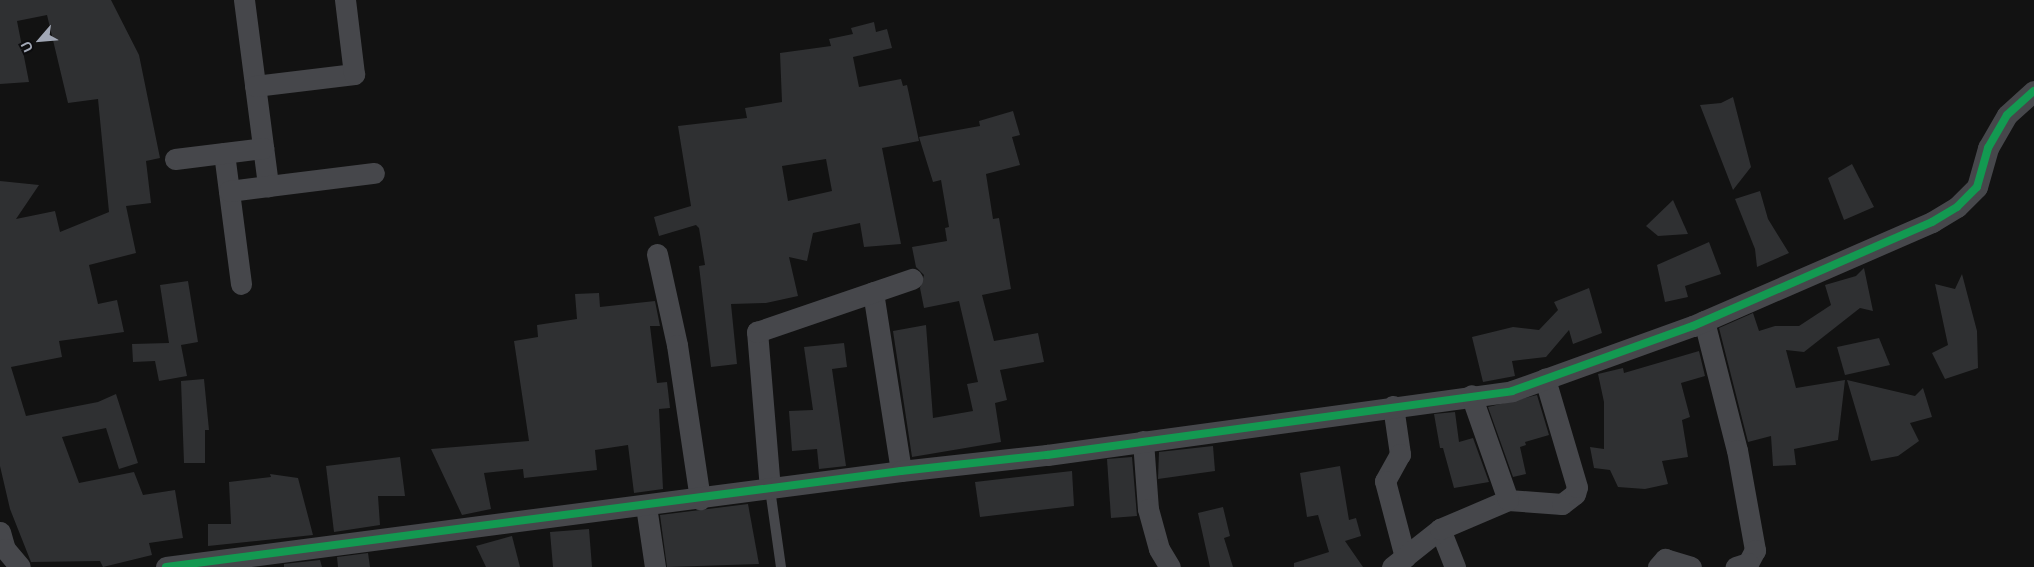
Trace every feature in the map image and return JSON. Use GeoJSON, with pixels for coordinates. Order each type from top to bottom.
{"type":"FeatureCollection","features":[{"type":"Feature","properties":{"kind":"street"},"geometry":{"type":"LineString","coordinates":[[244,0],[268,186]]}},
{"type":"Feature","properties":{"kind":"street"},"geometry":{"type":"LineString","coordinates":[[255,86],[354,74],[345,0]]}},
{"type":"Feature","properties":{"kind":"street"},"geometry":{"type":"LineString","coordinates":[[166,567],[189,566],[1512,391],[1704,321],[1932,222],[1957,206],[1977,187],[1988,148],[2007,115],[2034,91]]}},
{"type":"Feature","properties":{"kind":"street"},"geometry":{"type":"LineString","coordinates":[[175,159],[263,148]]}},
{"type":"Feature","properties":{"kind":"street"},"geometry":{"type":"LineString","coordinates":[[224,153],[241,284]]}},
{"type":"Feature","properties":{"kind":"street"},"geometry":{"type":"LineString","coordinates":[[230,191],[374,173]]}},
{"type":"Feature","properties":{"kind":"street"},"geometry":{"type":"LineString","coordinates":[[657,254],[677,345],[700,498]]}},
{"type":"Feature","properties":{"kind":"street"},"geometry":{"type":"LineString","coordinates":[[770,490],[757,332],[912,279]]}},
{"type":"Feature","properties":{"kind":"street"},"geometry":{"type":"LineString","coordinates":[[873,292],[901,471]]}},
{"type":"Feature","properties":{"kind":"street"},"geometry":{"type":"LineString","coordinates":[[1704,321],[1737,450],[1755,550],[1748,562],[1736,567]]}},
{"type":"Feature","properties":{"kind":"street"},"geometry":{"type":"LineString","coordinates":[[1393,406],[1400,454],[1385,481],[1399,562],[1440,529],[1508,500],[1562,504],[1575,494],[1576,487],[1545,379]]}},
{"type":"Feature","properties":{"kind":"street"},"geometry":{"type":"LineString","coordinates":[[1471,395],[1508,500]]}},
{"type":"Feature","properties":{"kind":"street"},"geometry":{"type":"LineString","coordinates":[[1143,441],[1148,509],[1159,549],[1170,567]]}},
{"type":"Feature","properties":{"kind":"street"},"geometry":{"type":"LineString","coordinates":[[646,506],[655,567]]}},
{"type":"Feature","properties":{"kind":"street"},"geometry":{"type":"LineString","coordinates":[[1440,529],[1454,567]]}},
{"type":"Feature","properties":{"kind":"street"},"geometry":{"type":"LineString","coordinates":[[0,532],[5,549],[20,567]]}},
{"type":"Feature","properties":{"kind":"street"},"geometry":{"type":"LineString","coordinates":[[1658,567],[1665,559],[1691,567]]}},
{"type":"Feature","properties":{"kind":"lane"},"geometry":{"type":"LineString","coordinates":[[770,490],[781,567]]}},
{"type":"Feature","properties":{"kind":"building"},"geometry":{"type":"Polygon","coordinates":[[[0,0],[111,0],[139,55],[160,158],[146,161],[151,203],[126,206],[136,253],[89,265],[98,304],[117,300],[124,332],[59,341],[62,357],[11,367],[26,416],[98,402],[116,394],[138,463],[119,469],[106,428],[62,437],[79,483],[134,472],[143,495],[175,490],[183,538],[149,543],[152,555],[103,567],[100,561],[31,562],[10,509],[0,466],[0,181],[39,185],[16,219],[55,211],[60,232],[109,212],[98,99],[68,103],[47,15],[17,21],[29,82],[0,84],[0,0]]]}},
{"type":"Feature","properties":{"kind":"building"},"geometry":{"type":"Polygon","coordinates":[[[874,22],[876,32],[887,29],[892,48],[853,57],[859,87],[901,79],[903,86],[907,85],[919,141],[882,148],[901,244],[864,247],[860,223],[813,233],[807,261],[789,257],[798,296],[766,303],[731,304],[737,364],[711,367],[699,266],[705,265],[699,228],[696,225],[659,236],[654,217],[691,206],[678,126],[747,118],[745,108],[782,102],[780,53],[831,46],[829,39],[853,34],[851,28],[874,22]],[[826,159],[782,166],[788,201],[832,191],[826,159]]]}},
{"type":"Feature","properties":{"kind":"building"},"geometry":{"type":"Polygon","coordinates":[[[1733,97],[1751,167],[1733,190],[1700,105],[1721,103],[1733,97]]]}},
{"type":"Feature","properties":{"kind":"building"},"geometry":{"type":"Polygon","coordinates":[[[1013,111],[1020,135],[1012,137],[1020,165],[986,174],[993,219],[999,218],[1011,289],[982,295],[994,341],[1038,333],[1044,362],[1000,370],[1007,400],[995,403],[1001,442],[912,457],[893,331],[926,325],[933,418],[973,411],[967,384],[978,382],[959,301],[924,308],[920,288],[924,275],[916,267],[912,247],[947,241],[945,228],[949,227],[941,180],[933,182],[919,137],[980,126],[979,121],[1013,111]]]}},
{"type":"Feature","properties":{"kind":"building"},"geometry":{"type":"Polygon","coordinates":[[[1852,164],[1874,207],[1844,220],[1828,178],[1852,164]]]}},
{"type":"Feature","properties":{"kind":"building"},"geometry":{"type":"Polygon","coordinates":[[[1760,191],[1768,219],[1789,253],[1757,267],[1755,249],[1735,199],[1760,191]]]}},
{"type":"Feature","properties":{"kind":"building"},"geometry":{"type":"Polygon","coordinates":[[[1673,200],[1688,234],[1658,236],[1646,226],[1673,200]]]}},
{"type":"Feature","properties":{"kind":"building"},"geometry":{"type":"Polygon","coordinates":[[[1709,242],[1721,274],[1685,286],[1688,297],[1665,302],[1657,265],[1709,242]]]}},
{"type":"Feature","properties":{"kind":"building"},"geometry":{"type":"Polygon","coordinates":[[[1864,268],[1873,311],[1860,308],[1804,352],[1786,350],[1796,388],[1845,380],[1838,440],[1794,449],[1796,465],[1773,466],[1771,436],[1748,442],[1719,328],[1753,313],[1759,331],[1775,326],[1799,326],[1831,305],[1825,285],[1856,276],[1864,268]]]}},
{"type":"Feature","properties":{"kind":"building"},"geometry":{"type":"Polygon","coordinates":[[[1962,274],[1977,331],[1978,368],[1945,379],[1932,353],[1948,345],[1935,284],[1955,289],[1962,274]]]}},
{"type":"Feature","properties":{"kind":"building"},"geometry":{"type":"Polygon","coordinates":[[[188,281],[198,342],[181,345],[187,376],[159,381],[155,361],[133,362],[132,344],[169,343],[160,285],[188,281]]]}},
{"type":"Feature","properties":{"kind":"building"},"geometry":{"type":"Polygon","coordinates":[[[1589,288],[1602,333],[1573,344],[1569,330],[1546,357],[1512,361],[1515,376],[1483,382],[1472,337],[1513,327],[1539,330],[1558,310],[1554,302],[1589,288]]]}},
{"type":"Feature","properties":{"kind":"building"},"geometry":{"type":"Polygon","coordinates":[[[599,293],[600,307],[655,301],[660,326],[650,326],[657,383],[667,382],[670,408],[659,409],[663,489],[634,493],[628,445],[595,450],[597,470],[524,478],[523,469],[484,473],[491,509],[462,515],[431,449],[529,441],[514,341],[538,337],[537,325],[577,319],[575,294],[599,293]]]}},
{"type":"Feature","properties":{"kind":"building"},"geometry":{"type":"Polygon","coordinates":[[[1879,338],[1890,365],[1845,375],[1837,347],[1879,338]]]}},
{"type":"Feature","properties":{"kind":"building"},"geometry":{"type":"Polygon","coordinates":[[[844,343],[847,367],[832,369],[846,466],[819,469],[817,449],[792,451],[789,411],[813,410],[804,347],[844,343]]]}},
{"type":"Feature","properties":{"kind":"building"},"geometry":{"type":"Polygon","coordinates":[[[1699,351],[1705,376],[1681,383],[1690,417],[1682,420],[1688,457],[1662,461],[1668,484],[1645,489],[1618,487],[1610,470],[1594,468],[1590,447],[1604,449],[1604,402],[1598,374],[1623,368],[1624,373],[1699,351]]]}},
{"type":"Feature","properties":{"kind":"building"},"geometry":{"type":"Polygon","coordinates":[[[204,379],[209,430],[205,430],[205,463],[184,463],[181,381],[204,379]]]}},
{"type":"Feature","properties":{"kind":"building"},"geometry":{"type":"Polygon","coordinates":[[[1847,380],[1915,396],[1923,388],[1932,417],[1910,423],[1919,441],[1898,456],[1871,461],[1847,380]]]}},
{"type":"Feature","properties":{"kind":"building"},"geometry":{"type":"Polygon","coordinates":[[[1537,395],[1549,435],[1525,442],[1526,445],[1520,447],[1526,474],[1513,477],[1488,407],[1537,395]]]}},
{"type":"Feature","properties":{"kind":"building"},"geometry":{"type":"Polygon","coordinates":[[[1455,412],[1459,442],[1473,438],[1489,482],[1454,488],[1443,448],[1440,448],[1434,414],[1455,412]]]}},
{"type":"Feature","properties":{"kind":"building"},"geometry":{"type":"Polygon","coordinates":[[[1213,446],[1215,471],[1158,479],[1159,452],[1213,446]]]}},
{"type":"Feature","properties":{"kind":"building"},"geometry":{"type":"Polygon","coordinates":[[[400,457],[405,496],[378,496],[380,525],[334,532],[326,466],[400,457]]]}},
{"type":"Feature","properties":{"kind":"building"},"geometry":{"type":"Polygon","coordinates":[[[1132,457],[1137,516],[1111,518],[1107,459],[1132,457]]]}},
{"type":"Feature","properties":{"kind":"building"},"geometry":{"type":"Polygon","coordinates":[[[1340,466],[1349,520],[1356,518],[1361,536],[1345,541],[1363,567],[1294,567],[1294,563],[1329,552],[1318,515],[1307,517],[1300,473],[1340,466]]]}},
{"type":"Feature","properties":{"kind":"building"},"geometry":{"type":"Polygon","coordinates":[[[1072,471],[1074,506],[980,517],[975,482],[1072,471]]]}},
{"type":"Feature","properties":{"kind":"building"},"geometry":{"type":"Polygon","coordinates":[[[270,474],[298,478],[313,535],[208,546],[208,524],[231,524],[229,482],[271,477],[270,474]]]}},
{"type":"Feature","properties":{"kind":"building"},"geometry":{"type":"Polygon","coordinates":[[[748,504],[759,564],[667,567],[660,515],[748,504]]]}},
{"type":"Feature","properties":{"kind":"building"},"geometry":{"type":"Polygon","coordinates":[[[1223,507],[1230,536],[1224,538],[1233,567],[1210,567],[1198,513],[1223,507]]]}},
{"type":"Feature","properties":{"kind":"building"},"geometry":{"type":"Polygon","coordinates":[[[589,529],[592,567],[553,567],[550,532],[589,529]]]}},
{"type":"Feature","properties":{"kind":"building"},"geometry":{"type":"Polygon","coordinates":[[[512,536],[520,567],[486,567],[476,546],[512,536]]]}},
{"type":"Feature","properties":{"kind":"building"},"geometry":{"type":"Polygon","coordinates":[[[368,553],[370,567],[338,567],[337,557],[368,553]]]}},
{"type":"Feature","properties":{"kind":"building"},"geometry":{"type":"Polygon","coordinates":[[[320,560],[322,567],[284,567],[284,564],[320,560]]]}},
{"type":"Feature","properties":{"kind":"cycle path"},"geometry":{"type":"LineString","coordinates":[[166,567],[901,471],[1047,455],[1512,391],[1693,326],[1932,222],[1957,207],[1977,187],[1988,148],[2007,115],[2034,91]]}}]}
